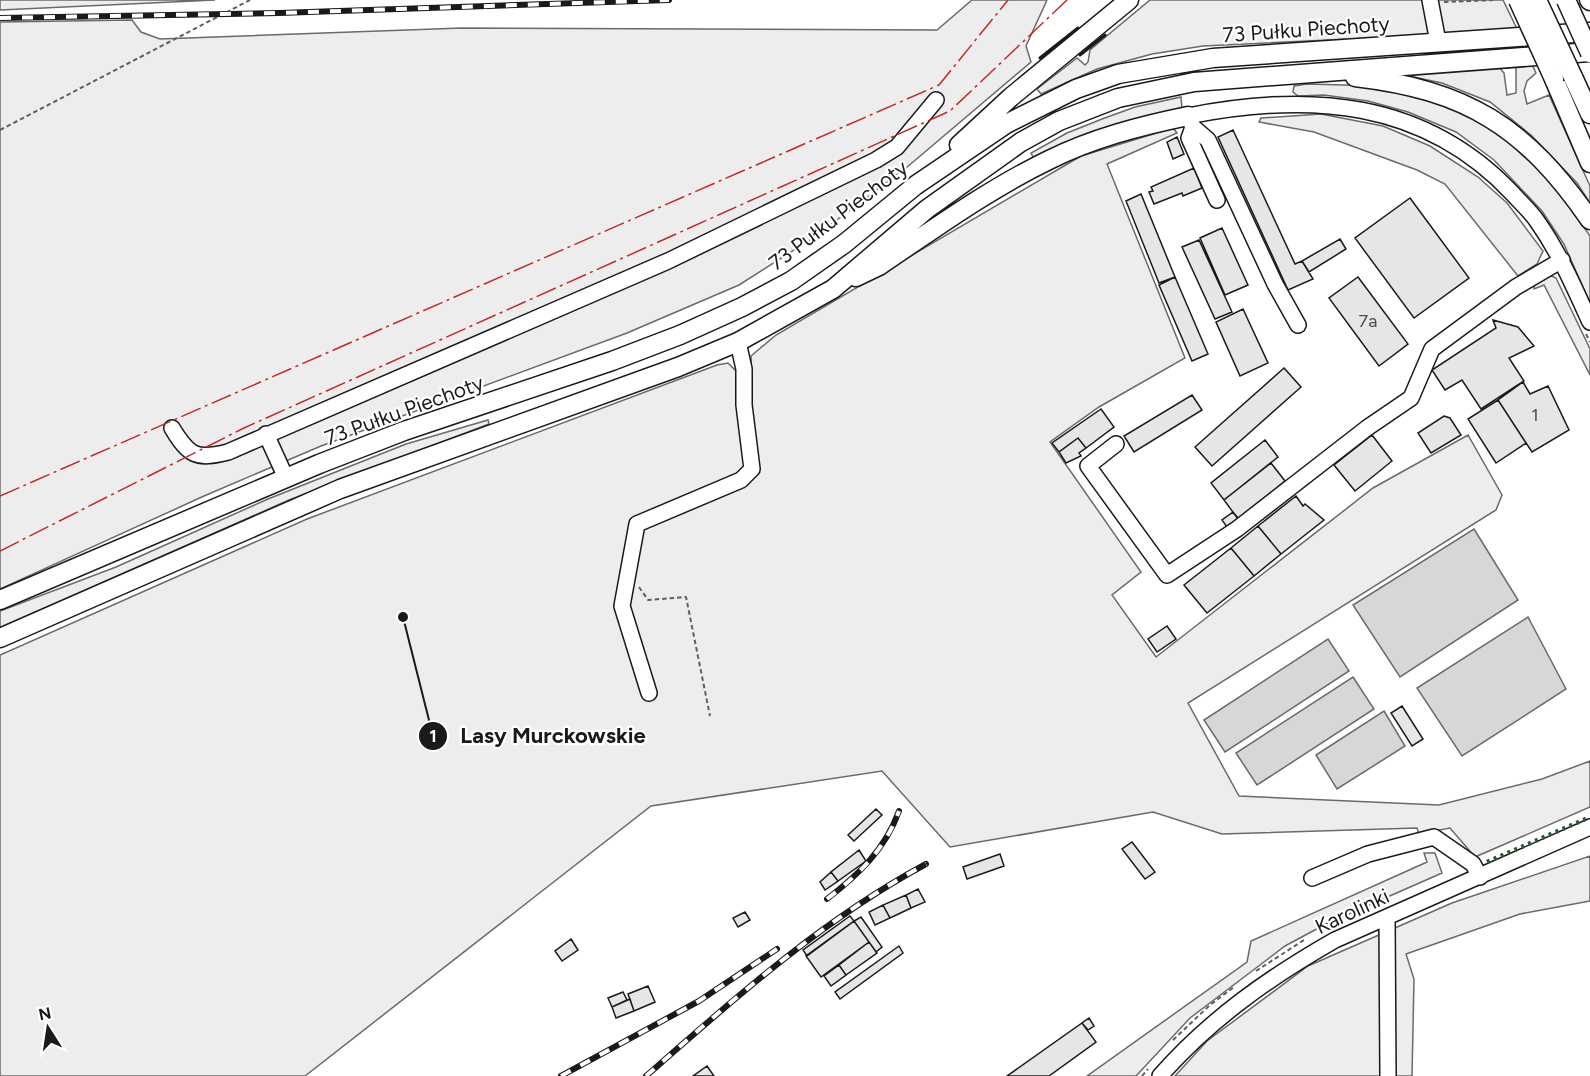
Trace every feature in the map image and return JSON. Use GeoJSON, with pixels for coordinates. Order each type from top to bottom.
{"type":"FeatureCollection","features":[{"type":"Feature","properties":{"kind":"main road"},"geometry":{"type":"LineString","coordinates":[[916,185],[1011,97],[1130,0]]}},
{"type":"Feature","properties":{"kind":"main road"},"geometry":{"type":"LineString","coordinates":[[1518,0],[1590,163]]}},
{"type":"Feature","properties":{"kind":"main road"},"geometry":{"type":"LineString","coordinates":[[1538,0],[1590,114]]}},
{"type":"Feature","properties":{"kind":"main road"},"geometry":{"type":"LineString","coordinates":[[1323,72],[1590,52],[1566,0]]}},
{"type":"Feature","properties":{"kind":"main road","name":"73 Pułku Piechoty"},"geometry":{"type":"LineString","coordinates":[[0,600],[286,478],[404,431],[651,346],[742,307],[791,281],[844,244],[916,185],[1006,124],[1076,89],[1112,76],[1156,66],[1213,58],[1590,32]]}},
{"type":"Feature","properties":{"kind":"main road"},"geometry":{"type":"LineString","coordinates":[[1323,72],[1396,83],[1435,92],[1466,104],[1498,122],[1543,159],[1590,220]]}},
{"type":"Feature","properties":{"kind":"main road","name":"73 Pułku Piechoty"},"geometry":{"type":"LineString","coordinates":[[0,638],[340,489],[678,367],[738,342],[833,289],[927,209],[976,172],[1059,121],[1118,98],[1149,90],[1242,77],[1323,72]]}},
{"type":"Feature","properties":{"kind":"main road"},"geometry":{"type":"LineString","coordinates":[[1554,79],[1590,141]]}},
{"type":"Feature","properties":{"kind":"main road"},"geometry":{"type":"LineString","coordinates":[[833,289],[879,266],[1010,180],[1051,159],[1119,132],[1191,122]]}},
{"type":"Feature","properties":{"kind":"street"},"geometry":{"type":"LineString","coordinates":[[1431,1],[1438,42]]}},
{"type":"Feature","properties":{"kind":"street"},"geometry":{"type":"LineString","coordinates":[[172,428],[185,449],[201,457],[228,452],[668,261],[876,160],[897,147],[936,100]]}},
{"type":"Feature","properties":{"kind":"street"},"geometry":{"type":"LineString","coordinates":[[1191,122],[1246,105],[1303,103],[1355,108],[1409,123],[1444,139],[1488,170],[1536,219],[1562,260],[1588,327]]}},
{"type":"Feature","properties":{"kind":"street"},"geometry":{"type":"LineString","coordinates":[[1191,122],[1189,138],[1217,200]]}},
{"type":"Feature","properties":{"kind":"street"},"geometry":{"type":"LineString","coordinates":[[1191,122],[1208,140],[1275,284],[1298,325]]}},
{"type":"Feature","properties":{"kind":"street"},"geometry":{"type":"LineString","coordinates":[[1116,444],[1088,466],[1167,575],[1237,529],[1367,428],[1411,398],[1432,349],[1516,287],[1562,260]]}},
{"type":"Feature","properties":{"kind":"street"},"geometry":{"type":"LineString","coordinates":[[649,693],[622,606],[637,524],[741,480],[752,469],[744,405],[744,369],[738,342]]}},
{"type":"Feature","properties":{"kind":"street"},"geometry":{"type":"LineString","coordinates":[[266,434],[286,478]]}},
{"type":"Feature","properties":{"kind":"street","name":"Karolinki"},"geometry":{"type":"LineString","coordinates":[[1160,1076],[1202,1032],[1268,980],[1335,940],[1590,827]]}},
{"type":"Feature","properties":{"kind":"street"},"geometry":{"type":"LineString","coordinates":[[1312,878],[1368,854],[1434,837],[1473,864],[1480,877]]}},
{"type":"Feature","properties":{"kind":"street"},"geometry":{"type":"LineString","coordinates":[[1387,918],[1388,1076]]}},
{"type":"Feature","properties":{"kind":"path"},"geometry":{"type":"LineString","coordinates":[[0,130],[250,0]]}},
{"type":"Feature","properties":{"kind":"path"},"geometry":{"type":"LineString","coordinates":[[1431,1],[1496,0]]}},
{"type":"Feature","properties":{"kind":"path"},"geometry":{"type":"LineString","coordinates":[[1588,327],[1590,342]]}},
{"type":"Feature","properties":{"kind":"path"},"geometry":{"type":"LineString","coordinates":[[628,570],[648,600],[687,597],[710,716]]}},
{"type":"Feature","properties":{"kind":"shaded area"},"geometry":{"type":"Polygon","coordinates":[[[0,0],[215,0],[0,10],[0,0]]]}},
{"type":"Feature","properties":{"kind":"shaded area"},"geometry":{"type":"Polygon","coordinates":[[[972,0],[1047,0],[1026,46],[1031,62],[906,168],[813,238],[739,285],[627,333],[321,446],[204,496],[0,589],[0,22],[132,20],[141,32],[160,39],[462,28],[937,30],[972,0]]]}},
{"type":"Feature","properties":{"kind":"shaded area"},"geometry":{"type":"Polygon","coordinates":[[[1150,0],[1503,0],[1518,31],[1203,46],[1152,54],[1097,69],[1041,94],[1037,89],[1077,58],[1085,65],[1088,62],[1090,50],[1150,0]]]}},
{"type":"Feature","properties":{"kind":"shaded area"},"geometry":{"type":"Polygon","coordinates":[[[1531,62],[1536,73],[1527,81],[1524,91],[1527,104],[1549,95],[1590,186],[1590,203],[1577,183],[1531,135],[1490,102],[1442,83],[1399,74],[1497,65],[1504,73],[1507,95],[1516,93],[1516,66],[1531,62]]]}},
{"type":"Feature","properties":{"kind":"shaded area"},"geometry":{"type":"Polygon","coordinates":[[[1307,84],[1381,86],[1468,112],[1500,134],[1556,186],[1590,236],[1590,303],[1564,244],[1542,211],[1494,160],[1456,132],[1408,112],[1368,101],[1324,95],[1298,96],[1293,92],[1294,86],[1307,84]]]}},
{"type":"Feature","properties":{"kind":"shaded area"},"geometry":{"type":"Polygon","coordinates":[[[1181,97],[1182,109],[1034,159],[1031,153],[1067,133],[1102,119],[1135,107],[1181,97]]]}},
{"type":"Feature","properties":{"kind":"shaded area"},"geometry":{"type":"Polygon","coordinates":[[[1321,114],[1383,126],[1430,146],[1478,177],[1507,203],[1543,251],[1537,264],[1518,276],[1445,184],[1417,170],[1314,132],[1259,122],[1261,118],[1321,114]]]}},
{"type":"Feature","properties":{"kind":"shaded area"},"geometry":{"type":"Polygon","coordinates":[[[1173,128],[1177,133],[1107,164],[1185,358],[1099,407],[1050,442],[1141,572],[1112,595],[1156,657],[1373,488],[1468,435],[1502,495],[1496,510],[1188,703],[1239,796],[1439,805],[1542,779],[1590,761],[1590,807],[1475,857],[1450,828],[1419,834],[1417,828],[1222,834],[1153,812],[950,847],[882,771],[651,806],[305,1076],[0,1076],[0,655],[307,519],[717,365],[728,363],[738,373],[736,403],[752,398],[751,356],[776,335],[1081,156],[1173,128]]]}},
{"type":"Feature","properties":{"kind":"shaded area"},"geometry":{"type":"Polygon","coordinates":[[[1547,274],[1556,278],[1590,349],[1590,375],[1544,285],[1534,289],[1534,282],[1547,274]]]}},
{"type":"Feature","properties":{"kind":"shaded area"},"geometry":{"type":"Polygon","coordinates":[[[488,420],[489,424],[289,500],[0,628],[0,611],[116,567],[268,499],[406,444],[488,420]]]}},
{"type":"Feature","properties":{"kind":"shaded area"},"geometry":{"type":"Polygon","coordinates":[[[1474,529],[1518,600],[1400,677],[1353,605],[1474,529]]]}},
{"type":"Feature","properties":{"kind":"shaded area"},"geometry":{"type":"Polygon","coordinates":[[[1528,617],[1566,689],[1462,756],[1417,688],[1528,617]]]}},
{"type":"Feature","properties":{"kind":"shaded area"},"geometry":{"type":"Polygon","coordinates":[[[1328,639],[1349,671],[1225,752],[1204,720],[1328,639]]]}},
{"type":"Feature","properties":{"kind":"shaded area"},"geometry":{"type":"Polygon","coordinates":[[[1353,677],[1374,709],[1257,785],[1236,753],[1353,677]]]}},
{"type":"Feature","properties":{"kind":"shaded area"},"geometry":{"type":"Polygon","coordinates":[[[1384,711],[1405,746],[1337,789],[1316,755],[1384,711]]]}},
{"type":"Feature","properties":{"kind":"shaded area"},"geometry":{"type":"Polygon","coordinates":[[[1424,853],[1435,853],[1442,873],[1326,924],[1285,946],[1190,1018],[1136,1076],[1087,1076],[1247,962],[1251,941],[1427,862],[1424,853]]]}},
{"type":"Feature","properties":{"kind":"shaded area"},"geometry":{"type":"Polygon","coordinates":[[[1590,856],[1590,901],[1520,914],[1406,954],[1414,979],[1412,1076],[1175,1076],[1207,1041],[1308,966],[1452,903],[1590,856]]]}},
{"type":"Feature","properties":{"kind":"building"},"geometry":{"type":"Polygon","coordinates":[[[1233,130],[1295,264],[1302,261],[1313,279],[1288,290],[1218,137],[1233,130]]]}},
{"type":"Feature","properties":{"kind":"building"},"geometry":{"type":"Polygon","coordinates":[[[1177,137],[1184,154],[1173,159],[1167,142],[1177,137]]]}},
{"type":"Feature","properties":{"kind":"building"},"geometry":{"type":"Polygon","coordinates":[[[1194,168],[1202,188],[1154,204],[1149,192],[1153,191],[1151,187],[1194,168]]]}},
{"type":"Feature","properties":{"kind":"building"},"geometry":{"type":"Polygon","coordinates":[[[1141,194],[1175,277],[1159,283],[1126,201],[1141,194]]]}},
{"type":"Feature","properties":{"kind":"building"},"geometry":{"type":"Polygon","coordinates":[[[1410,198],[1469,278],[1414,318],[1355,238],[1410,198]]]}},
{"type":"Feature","properties":{"kind":"building"},"geometry":{"type":"Polygon","coordinates":[[[1222,228],[1248,285],[1225,295],[1200,238],[1222,228]]]}},
{"type":"Feature","properties":{"kind":"building"},"geometry":{"type":"Polygon","coordinates":[[[1340,239],[1346,249],[1309,272],[1302,261],[1340,239]]]}},
{"type":"Feature","properties":{"kind":"building"},"geometry":{"type":"Polygon","coordinates":[[[1199,240],[1232,312],[1215,319],[1182,247],[1199,240]]]}},
{"type":"Feature","properties":{"kind":"building"},"geometry":{"type":"Polygon","coordinates":[[[1175,277],[1208,354],[1192,361],[1159,285],[1175,277]]]}},
{"type":"Feature","properties":{"kind":"building"},"geometry":{"type":"Polygon","coordinates":[[[1358,277],[1408,344],[1379,366],[1329,298],[1358,277]]]}},
{"type":"Feature","properties":{"kind":"building"},"geometry":{"type":"Polygon","coordinates":[[[1243,309],[1268,363],[1240,376],[1216,322],[1243,309]]]}},
{"type":"Feature","properties":{"kind":"building"},"geometry":{"type":"Polygon","coordinates":[[[1493,320],[1518,327],[1534,346],[1509,358],[1524,381],[1481,409],[1462,380],[1445,390],[1432,370],[1496,328],[1493,320]]]}},
{"type":"Feature","properties":{"kind":"building"},"geometry":{"type":"Polygon","coordinates":[[[1284,368],[1301,387],[1212,466],[1195,447],[1284,368]]]}},
{"type":"Feature","properties":{"kind":"building"},"geometry":{"type":"Polygon","coordinates":[[[1523,382],[1530,394],[1548,386],[1569,430],[1532,452],[1498,400],[1523,382]]]}},
{"type":"Feature","properties":{"kind":"building"},"geometry":{"type":"Polygon","coordinates":[[[1192,395],[1202,410],[1134,452],[1124,436],[1192,395]]]}},
{"type":"Feature","properties":{"kind":"building"},"geometry":{"type":"Polygon","coordinates":[[[1498,400],[1526,443],[1496,463],[1468,419],[1498,400]]]}},
{"type":"Feature","properties":{"kind":"building"},"geometry":{"type":"Polygon","coordinates":[[[1101,409],[1114,427],[1086,448],[1078,438],[1059,452],[1052,443],[1101,409]]]}},
{"type":"Feature","properties":{"kind":"building"},"geometry":{"type":"Polygon","coordinates":[[[1444,416],[1450,418],[1461,435],[1431,453],[1418,433],[1444,416]]]}},
{"type":"Feature","properties":{"kind":"building"},"geometry":{"type":"Polygon","coordinates":[[[1372,435],[1392,461],[1355,491],[1334,465],[1372,435]]]}},
{"type":"Feature","properties":{"kind":"building"},"geometry":{"type":"Polygon","coordinates":[[[1078,438],[1086,448],[1079,453],[1081,456],[1066,463],[1059,452],[1078,438]]]}},
{"type":"Feature","properties":{"kind":"building"},"geometry":{"type":"Polygon","coordinates":[[[1265,440],[1278,457],[1224,500],[1211,483],[1265,440]]]}},
{"type":"Feature","properties":{"kind":"building"},"geometry":{"type":"Polygon","coordinates":[[[1271,463],[1285,481],[1238,519],[1224,500],[1271,463]]]}},
{"type":"Feature","properties":{"kind":"building"},"geometry":{"type":"Polygon","coordinates":[[[1296,496],[1303,506],[1305,504],[1324,520],[1281,554],[1258,526],[1296,496]]]}},
{"type":"Feature","properties":{"kind":"building"},"geometry":{"type":"Polygon","coordinates":[[[1233,512],[1238,518],[1227,527],[1222,520],[1233,512]]]}},
{"type":"Feature","properties":{"kind":"building"},"geometry":{"type":"Polygon","coordinates":[[[1258,526],[1281,554],[1254,576],[1231,548],[1258,526]]]}},
{"type":"Feature","properties":{"kind":"building"},"geometry":{"type":"Polygon","coordinates":[[[1231,548],[1254,576],[1207,613],[1184,585],[1231,548]]]}},
{"type":"Feature","properties":{"kind":"building"},"geometry":{"type":"Polygon","coordinates":[[[1167,626],[1176,639],[1157,652],[1148,639],[1167,626]]]}},
{"type":"Feature","properties":{"kind":"building"},"geometry":{"type":"Polygon","coordinates":[[[1402,706],[1423,739],[1412,746],[1391,713],[1402,706]]]}},
{"type":"Feature","properties":{"kind":"building"},"geometry":{"type":"Polygon","coordinates":[[[876,809],[882,815],[854,841],[848,835],[876,809]]]}},
{"type":"Feature","properties":{"kind":"building"},"geometry":{"type":"Polygon","coordinates":[[[1132,842],[1155,872],[1145,879],[1122,849],[1132,842]]]}},
{"type":"Feature","properties":{"kind":"building"},"geometry":{"type":"Polygon","coordinates":[[[859,850],[866,861],[838,881],[831,872],[859,850]]]}},
{"type":"Feature","properties":{"kind":"building"},"geometry":{"type":"Polygon","coordinates":[[[1000,854],[1004,866],[967,879],[963,867],[1000,854]]]}},
{"type":"Feature","properties":{"kind":"building"},"geometry":{"type":"Polygon","coordinates":[[[831,872],[838,881],[825,890],[820,882],[831,872]]]}},
{"type":"Feature","properties":{"kind":"building"},"geometry":{"type":"Polygon","coordinates":[[[918,889],[925,902],[911,908],[906,895],[918,889]]]}},
{"type":"Feature","properties":{"kind":"building"},"geometry":{"type":"Polygon","coordinates":[[[906,895],[911,908],[890,918],[883,905],[906,895]]]}},
{"type":"Feature","properties":{"kind":"building"},"geometry":{"type":"Polygon","coordinates":[[[883,905],[890,918],[875,925],[869,912],[883,905]]]}},
{"type":"Feature","properties":{"kind":"building"},"geometry":{"type":"Polygon","coordinates":[[[745,912],[750,920],[738,927],[733,918],[745,912]]]}},
{"type":"Feature","properties":{"kind":"building"},"geometry":{"type":"Polygon","coordinates":[[[850,916],[854,921],[807,956],[803,950],[850,916]]]}},
{"type":"Feature","properties":{"kind":"building"},"geometry":{"type":"Polygon","coordinates":[[[861,917],[882,947],[876,952],[854,921],[861,917]]]}},
{"type":"Feature","properties":{"kind":"building"},"geometry":{"type":"Polygon","coordinates":[[[854,921],[869,942],[821,977],[806,956],[854,921]]]}},
{"type":"Feature","properties":{"kind":"building"},"geometry":{"type":"Polygon","coordinates":[[[571,939],[578,950],[562,961],[555,951],[571,939]]]}},
{"type":"Feature","properties":{"kind":"building"},"geometry":{"type":"Polygon","coordinates":[[[869,942],[877,953],[846,975],[839,965],[869,942]]]}},
{"type":"Feature","properties":{"kind":"building"},"geometry":{"type":"Polygon","coordinates":[[[899,946],[903,953],[840,999],[835,992],[899,946]]]}},
{"type":"Feature","properties":{"kind":"building"},"geometry":{"type":"Polygon","coordinates":[[[839,965],[846,975],[831,986],[824,976],[839,965]]]}},
{"type":"Feature","properties":{"kind":"building"},"geometry":{"type":"Polygon","coordinates":[[[648,986],[655,1002],[634,1011],[628,994],[648,986]]]}},
{"type":"Feature","properties":{"kind":"building"},"geometry":{"type":"Polygon","coordinates":[[[623,992],[627,1000],[612,1007],[608,998],[623,992]]]}},
{"type":"Feature","properties":{"kind":"building"},"geometry":{"type":"Polygon","coordinates":[[[630,999],[634,1011],[616,1018],[612,1007],[630,999]]]}},
{"type":"Feature","properties":{"kind":"building"},"geometry":{"type":"Polygon","coordinates":[[[1089,1018],[1094,1026],[1088,1030],[1082,1023],[1089,1018]]]}},
{"type":"Feature","properties":{"kind":"building"},"geometry":{"type":"Polygon","coordinates":[[[1082,1023],[1096,1042],[1049,1076],[1007,1076],[1082,1023]]]}},
{"type":"Feature","properties":{"kind":"building"},"geometry":{"type":"Polygon","coordinates":[[[707,1066],[714,1076],[693,1076],[707,1066]]]}},
{"type":"Feature","properties":{"kind":"railway"},"geometry":{"type":"LineString","coordinates":[[0,18],[279,13],[669,0]]}},
{"type":"Feature","properties":{"kind":"railway"},"geometry":{"type":"LineString","coordinates":[[827,899],[869,861],[886,838],[899,811]]}},
{"type":"Feature","properties":{"kind":"railway"},"geometry":{"type":"LineString","coordinates":[[646,1076],[746,989],[815,935],[888,886],[926,864]]}},
{"type":"Feature","properties":{"kind":"railway"},"geometry":{"type":"LineString","coordinates":[[561,1076],[699,1001],[777,949]]}},
{"type":"Feature","properties":{"kind":"hedge"},"geometry":{"type":"LineString","coordinates":[[1487,862],[1590,817]]}},
{"type":"Feature","properties":{"kind":"wall"},"geometry":{"type":"LineString","coordinates":[[1040,58],[1078,28]]}},
{"type":"Feature","properties":{"kind":"wall"},"geometry":{"type":"LineString","coordinates":[[1080,55],[1105,35]]}},
{"type":"Feature","properties":{"kind":"power"},"geometry":{"type":"LineString","coordinates":[[0,496],[939,85],[1008,0]]}},
{"type":"Feature","properties":{"kind":"power"},"geometry":{"type":"LineString","coordinates":[[0,551],[244,428],[950,111],[1067,0]]}},
{"type":"Feature","properties":{"kind":"place","name":"Lasy Murckowskie"},"geometry":{"type":"Point","coordinates":[403,617]}}]}
